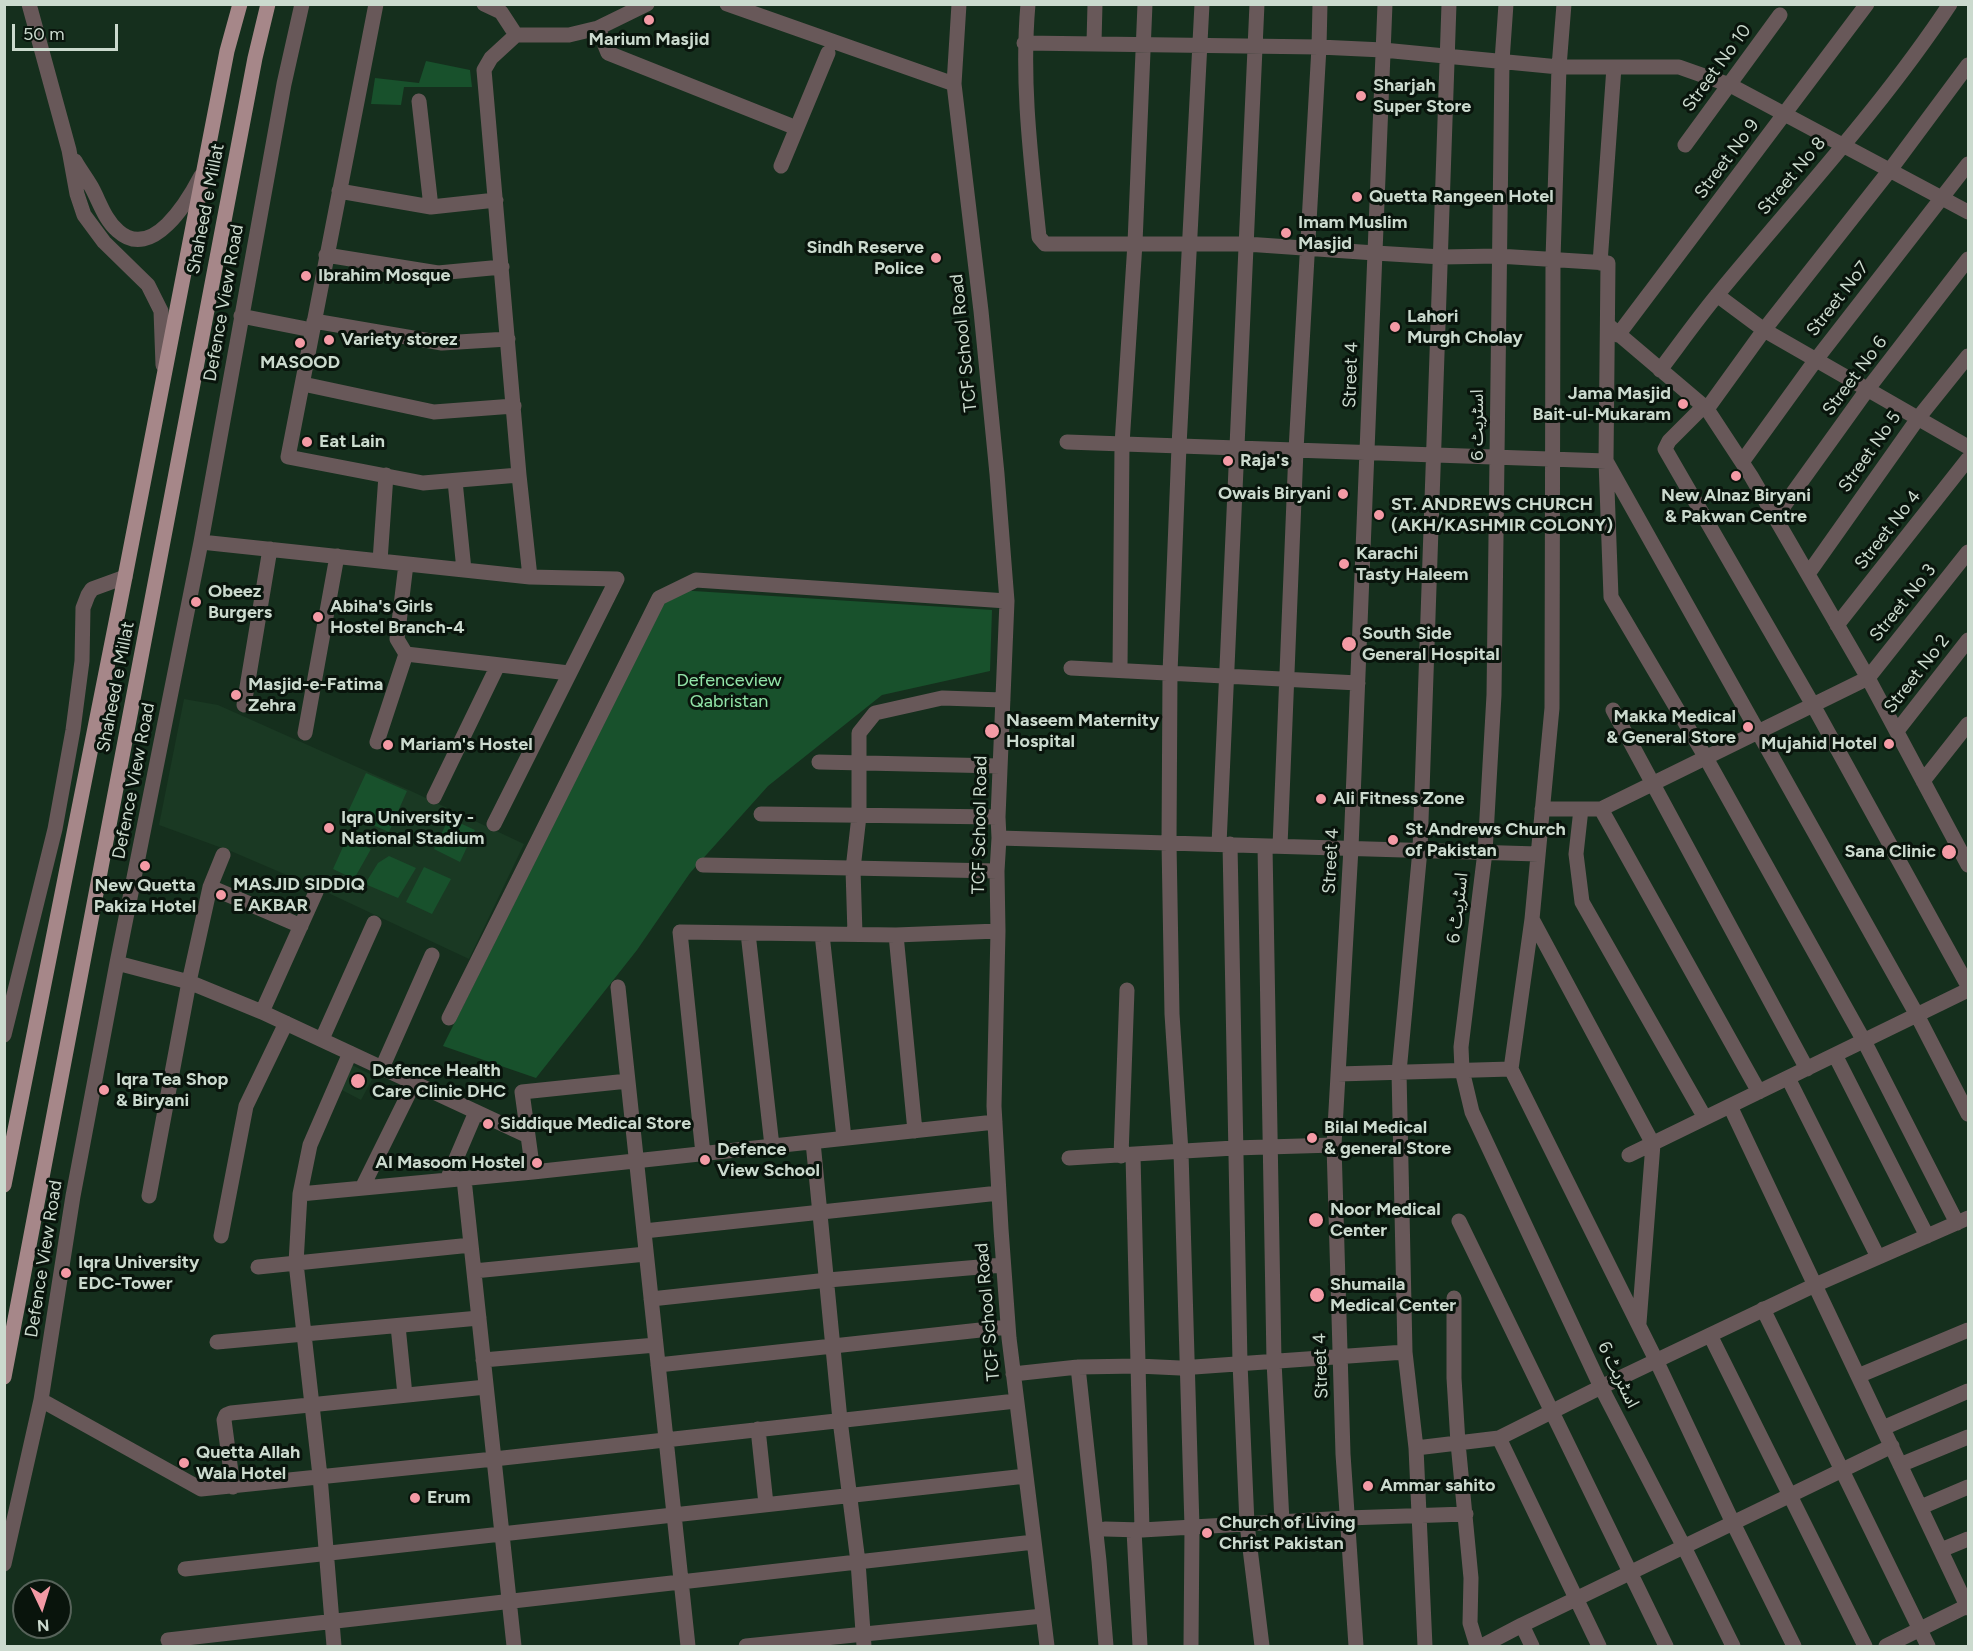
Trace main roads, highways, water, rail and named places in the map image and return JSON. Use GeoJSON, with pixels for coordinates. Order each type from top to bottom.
{"type":"FeatureCollection","features":[{"type":"Feature","properties":{"kind":"main road"},"geometry":{"type":"LineString","coordinates":[[227,51],[232,4]]}},
{"type":"Feature","properties":{"kind":"main road","name":"Shaheed e Millat"},"geometry":{"type":"LineString","coordinates":[[4,1185],[227,51],[240,4]]}},
{"type":"Feature","properties":{"kind":"main road","name":"Shaheed e Millat"},"geometry":{"type":"LineString","coordinates":[[4,1377],[255,58],[268,4]]}},
{"type":"Feature","properties":{"kind":"place","name":"Marium Masjid"},"geometry":{"type":"Point","coordinates":[649,20]}},
{"type":"Feature","properties":{"kind":"place","name":"Sharjah Super Store"},"geometry":{"type":"Point","coordinates":[1361,96]}},
{"type":"Feature","properties":{"kind":"place","name":"Quetta Rangeen Hotel"},"geometry":{"type":"Point","coordinates":[1357,197]}},
{"type":"Feature","properties":{"kind":"place","name":"Imam Muslim Masjid"},"geometry":{"type":"Point","coordinates":[1286,233]}},
{"type":"Feature","properties":{"kind":"place","name":"Sindh Reserve Police"},"geometry":{"type":"Point","coordinates":[936,258]}},
{"type":"Feature","properties":{"kind":"place","name":"Ibrahim Mosque"},"geometry":{"type":"Point","coordinates":[306,276]}},
{"type":"Feature","properties":{"kind":"place","name":"Lahori Murgh Cholay"},"geometry":{"type":"Point","coordinates":[1395,327]}},
{"type":"Feature","properties":{"kind":"place","name":"Variety storez"},"geometry":{"type":"Point","coordinates":[329,340]}},
{"type":"Feature","properties":{"kind":"place","name":"MASOOD"},"geometry":{"type":"Point","coordinates":[300,343]}},
{"type":"Feature","properties":{"kind":"place","name":"Jama Masjid Bait-ul-Mukaram"},"geometry":{"type":"Point","coordinates":[1683,404]}},
{"type":"Feature","properties":{"kind":"place","name":"Eat Lain"},"geometry":{"type":"Point","coordinates":[307,442]}},
{"type":"Feature","properties":{"kind":"place","name":"Raja's"},"geometry":{"type":"Point","coordinates":[1228,461]}},
{"type":"Feature","properties":{"kind":"place","name":"New Alnaz Biryani & Pakwan Centre"},"geometry":{"type":"Point","coordinates":[1736,476]}},
{"type":"Feature","properties":{"kind":"place","name":"Owais Biryani"},"geometry":{"type":"Point","coordinates":[1343,494]}},
{"type":"Feature","properties":{"kind":"place","name":"ST. ANDREWS CHURCH (AKH/KASHMIR COLONY)"},"geometry":{"type":"Point","coordinates":[1379,515]}},
{"type":"Feature","properties":{"kind":"place","name":"Karachi Tasty Haleem"},"geometry":{"type":"Point","coordinates":[1344,564]}},
{"type":"Feature","properties":{"kind":"place","name":"Obeez Burgers"},"geometry":{"type":"Point","coordinates":[196,602]}},
{"type":"Feature","properties":{"kind":"place","name":"Abiha's Girls Hostel Branch-4"},"geometry":{"type":"Point","coordinates":[318,617]}},
{"type":"Feature","properties":{"kind":"place","name":"South Side General Hospital"},"geometry":{"type":"Point","coordinates":[1349,644]}},
{"type":"Feature","properties":{"kind":"place","name":"Masjid-e-Fatima Zehra"},"geometry":{"type":"Point","coordinates":[236,695]}},
{"type":"Feature","properties":{"kind":"place","name":"Makka Medical & General Store"},"geometry":{"type":"Point","coordinates":[1748,727]}},
{"type":"Feature","properties":{"kind":"place","name":"Naseem Maternity Hospital"},"geometry":{"type":"Point","coordinates":[992,731]}},
{"type":"Feature","properties":{"kind":"place","name":"Mujahid Hotel"},"geometry":{"type":"Point","coordinates":[1889,744]}},
{"type":"Feature","properties":{"kind":"place","name":"Mariam's Hostel"},"geometry":{"type":"Point","coordinates":[388,745]}},
{"type":"Feature","properties":{"kind":"place","name":"Ali Fitness Zone"},"geometry":{"type":"Point","coordinates":[1321,799]}},
{"type":"Feature","properties":{"kind":"place","name":"Iqra University - National Stadium"},"geometry":{"type":"Point","coordinates":[329,828]}},
{"type":"Feature","properties":{"kind":"place","name":"St Andrews Church of Pakistan"},"geometry":{"type":"Point","coordinates":[1393,840]}},
{"type":"Feature","properties":{"kind":"place","name":"Sana Clinic"},"geometry":{"type":"Point","coordinates":[1949,852]}},
{"type":"Feature","properties":{"kind":"place","name":"New Quetta Pakiza Hotel"},"geometry":{"type":"Point","coordinates":[145,866]}},
{"type":"Feature","properties":{"kind":"place","name":"MASJID SIDDIQ E AKBAR"},"geometry":{"type":"Point","coordinates":[221,895]}},
{"type":"Feature","properties":{"kind":"place","name":"Defence Health Care Clinic DHC"},"geometry":{"type":"Point","coordinates":[358,1081]}},
{"type":"Feature","properties":{"kind":"place","name":"Iqra Tea Shop & Biryani"},"geometry":{"type":"Point","coordinates":[104,1090]}},
{"type":"Feature","properties":{"kind":"place","name":"Siddique Medical Store"},"geometry":{"type":"Point","coordinates":[488,1124]}},
{"type":"Feature","properties":{"kind":"place","name":"Bilal Medical & general Store"},"geometry":{"type":"Point","coordinates":[1312,1138]}},
{"type":"Feature","properties":{"kind":"place","name":"Defence View School"},"geometry":{"type":"Point","coordinates":[705,1160]}},
{"type":"Feature","properties":{"kind":"place","name":"Al Masoom Hostel"},"geometry":{"type":"Point","coordinates":[537,1163]}},
{"type":"Feature","properties":{"kind":"place","name":"Noor Medical Center"},"geometry":{"type":"Point","coordinates":[1316,1220]}},
{"type":"Feature","properties":{"kind":"place","name":"Iqra University EDC-Tower"},"geometry":{"type":"Point","coordinates":[66,1273]}},
{"type":"Feature","properties":{"kind":"place","name":"Shumaila Medical Center"},"geometry":{"type":"Point","coordinates":[1317,1295]}},
{"type":"Feature","properties":{"kind":"place","name":"Quetta Allah Wala Hotel"},"geometry":{"type":"Point","coordinates":[184,1463]}},
{"type":"Feature","properties":{"kind":"place","name":"Ammar sahito"},"geometry":{"type":"Point","coordinates":[1368,1486]}},
{"type":"Feature","properties":{"kind":"place","name":"Erum"},"geometry":{"type":"Point","coordinates":[415,1498]}},
{"type":"Feature","properties":{"kind":"place","name":"Church of Living Christ Pakistan"},"geometry":{"type":"Point","coordinates":[1207,1533]}},
{"type":"Feature","properties":{"kind":"park label","name":"Defenceview Qabristan"},"geometry":{"type":"Point","coordinates":[729,691]}}]}
